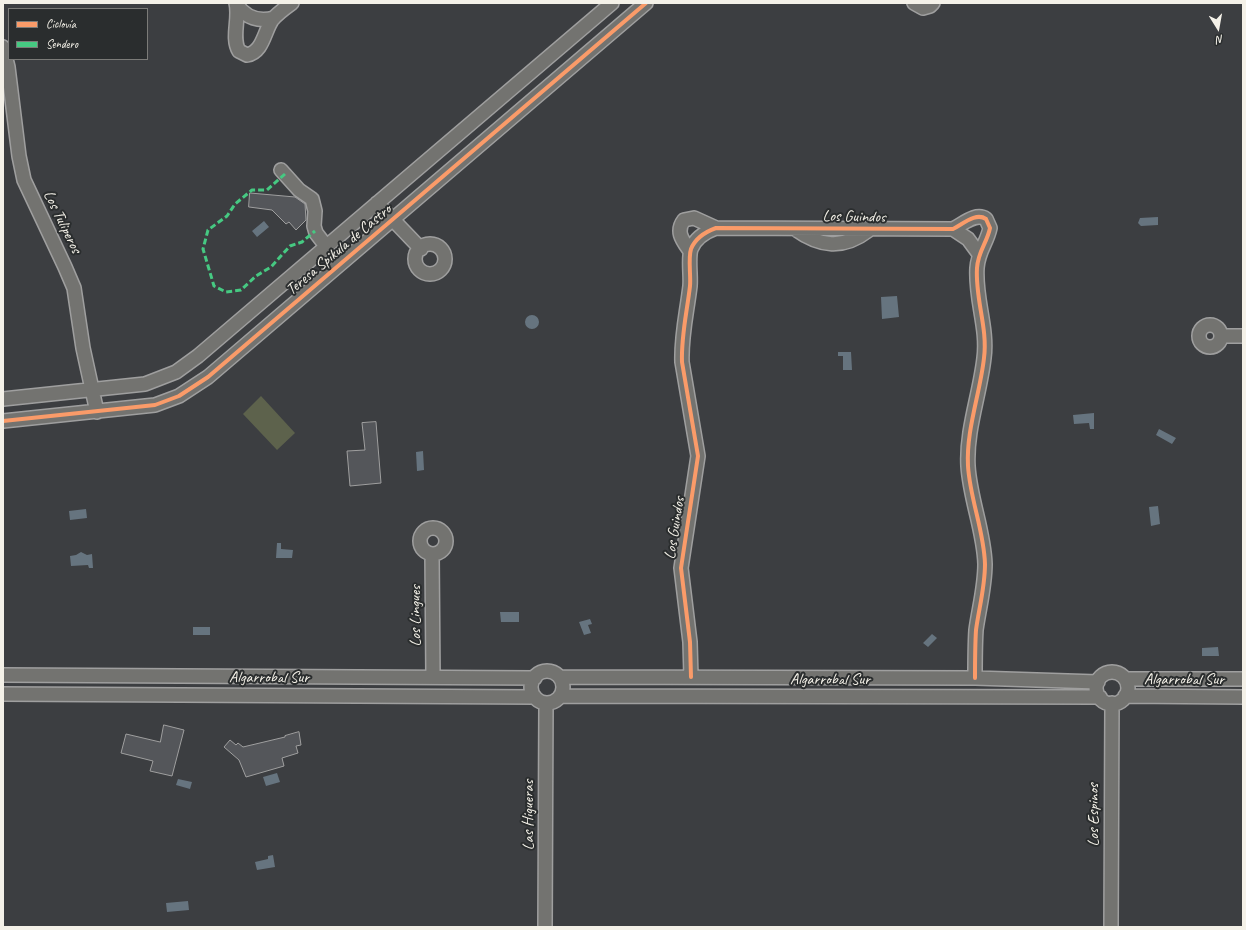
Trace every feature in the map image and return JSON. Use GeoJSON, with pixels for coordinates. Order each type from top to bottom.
{"type":"FeatureCollection","features":[{"type":"Feature","properties":{"kind":"street"},"geometry":{"type":"LineString","coordinates":[[236,4],[238,16],[236,43],[239,51],[244,55],[252,54],[258,49],[269,25],[274,18],[292,3]]}},
{"type":"Feature","properties":{"kind":"street","name":"Teresa Spikula de Castro"},"geometry":{"type":"LineString","coordinates":[[3,398],[145,384],[176,372],[198,356],[612,3]]}},
{"type":"Feature","properties":{"kind":"street","name":"Teresa Spikula de Castro"},"geometry":{"type":"LineString","coordinates":[[3,421],[155,405],[190,390],[214,372],[392,221],[646,3]]}},
{"type":"Feature","properties":{"kind":"street"},"geometry":{"type":"LineString","coordinates":[[914,3],[922,8],[930,6],[933,3]]}},
{"type":"Feature","properties":{"kind":"street"},"geometry":{"type":"LineString","coordinates":[[236,4],[244,14],[254,19],[274,18]]}},
{"type":"Feature","properties":{"kind":"street"},"geometry":{"type":"LineString","coordinates":[[596,16],[610,33]]}},
{"type":"Feature","properties":{"kind":"street","name":"Los Tuliperos"},"geometry":{"type":"LineString","coordinates":[[3,47],[8,67],[19,156],[24,180],[72,283],[76,299],[83,348],[94,390],[97,412]]}},
{"type":"Feature","properties":{"kind":"street"},"geometry":{"type":"LineString","coordinates":[[281,170],[298,190],[312,199],[315,212],[314,226],[316,233],[326,246]]}},
{"type":"Feature","properties":{"kind":"street"},"geometry":{"type":"LineString","coordinates":[[377,204],[420,248]]}},
{"type":"Feature","properties":{"kind":"street","name":"Los Guindos"},"geometry":{"type":"LineString","coordinates":[[691,677],[690,642],[680,568],[698,456],[696,435],[682,362],[681,347],[690,286],[690,251],[680,234],[680,229],[684,220],[694,218],[716,228],[795,229],[814,241],[831,244],[852,240],[868,230],[953,229],[977,216],[986,219],[990,225],[989,232],[979,254],[977,286],[984,335],[984,357],[970,436],[968,457],[972,496],[985,562],[984,584],[976,629],[975,678]]}},
{"type":"Feature","properties":{"kind":"street"},"geometry":{"type":"LineString","coordinates":[[690,251],[700,237],[716,228]]}},
{"type":"Feature","properties":{"kind":"street"},"geometry":{"type":"LineString","coordinates":[[953,229],[968,239],[979,254]]}},
{"type":"Feature","properties":{"kind":"street"},"geometry":{"type":"LineString","coordinates":[[1222,336],[1243,336]]}},
{"type":"Feature","properties":{"kind":"street","name":"Los Lingues"},"geometry":{"type":"LineString","coordinates":[[432,554],[433,677]]}},
{"type":"Feature","properties":{"kind":"street"},"geometry":{"type":"LineString","coordinates":[[545,672],[553,673],[560,677],[563,687],[560,696],[554,701],[540,700],[532,685],[535,678],[545,672]]}},
{"type":"Feature","properties":{"kind":"street"},"geometry":{"type":"LineString","coordinates":[[1111,672],[1119,674],[1126,679],[1128,688],[1125,696],[1120,702],[1106,700],[1097,690],[1098,682],[1103,675],[1111,672]]}},
{"type":"Feature","properties":{"kind":"street","name":"Algarrobal Sur"},"geometry":{"type":"LineString","coordinates":[[3,675],[535,678]]}},
{"type":"Feature","properties":{"kind":"street","name":"Algarrobal Sur"},"geometry":{"type":"LineString","coordinates":[[560,677],[975,678],[1098,682]]}},
{"type":"Feature","properties":{"kind":"street","name":"Algarrobal Sur"},"geometry":{"type":"LineString","coordinates":[[1126,679],[1243,679]]}},
{"type":"Feature","properties":{"kind":"street","name":"Algarrobal Sur"},"geometry":{"type":"LineString","coordinates":[[3,694],[540,700]]}},
{"type":"Feature","properties":{"kind":"street","name":"Algarrobal Sur"},"geometry":{"type":"LineString","coordinates":[[560,696],[1106,700]]}},
{"type":"Feature","properties":{"kind":"street","name":"Algarrobal Sur"},"geometry":{"type":"LineString","coordinates":[[1125,696],[1243,697]]}},
{"type":"Feature","properties":{"kind":"street","name":"Las Higueras"},"geometry":{"type":"LineString","coordinates":[[540,700],[545,927]]}},
{"type":"Feature","properties":{"kind":"street","name":"Los Espinos"},"geometry":{"type":"LineString","coordinates":[[1106,700],[1111,927]]}},
{"type":"Feature","properties":{"kind":"green space"},"geometry":{"type":"Polygon","coordinates":[[[261,396],[295,433],[277,450],[243,414],[261,396]]]}},
{"type":"Feature","properties":{"kind":"water"},"geometry":{"type":"Polygon","coordinates":[[[1158,217],[1158,225],[1141,226],[1138,223],[1140,218],[1158,217]]]}},
{"type":"Feature","properties":{"kind":"water"},"geometry":{"type":"Polygon","coordinates":[[[264,221],[269,227],[257,237],[252,231],[264,221]]]}},
{"type":"Feature","properties":{"kind":"water"},"geometry":{"type":"Polygon","coordinates":[[[897,296],[899,317],[882,319],[881,297],[897,296]]]}},
{"type":"Feature","properties":{"kind":"water"},"geometry":{"type":"Polygon","coordinates":[[[532,315],[537,317],[539,322],[537,327],[532,329],[527,327],[525,322],[527,317],[532,315]]]}},
{"type":"Feature","properties":{"kind":"water"},"geometry":{"type":"Polygon","coordinates":[[[838,352],[851,352],[852,370],[843,370],[843,356],[838,356],[838,352]]]}},
{"type":"Feature","properties":{"kind":"water"},"geometry":{"type":"Polygon","coordinates":[[[1094,413],[1094,429],[1090,429],[1089,423],[1074,424],[1073,415],[1094,413]]]}},
{"type":"Feature","properties":{"kind":"water"},"geometry":{"type":"Polygon","coordinates":[[[1159,429],[1176,438],[1172,444],[1156,435],[1159,429]]]}},
{"type":"Feature","properties":{"kind":"water"},"geometry":{"type":"Polygon","coordinates":[[[423,451],[424,470],[417,471],[416,452],[423,451]]]}},
{"type":"Feature","properties":{"kind":"water"},"geometry":{"type":"Polygon","coordinates":[[[1158,506],[1160,524],[1151,526],[1149,507],[1158,506]]]}},
{"type":"Feature","properties":{"kind":"water"},"geometry":{"type":"Polygon","coordinates":[[[86,509],[87,518],[70,520],[69,511],[86,509]]]}},
{"type":"Feature","properties":{"kind":"water"},"geometry":{"type":"Polygon","coordinates":[[[277,543],[281,543],[281,549],[293,550],[292,558],[276,558],[277,543]]]}},
{"type":"Feature","properties":{"kind":"water"},"geometry":{"type":"Polygon","coordinates":[[[81,552],[87,555],[92,554],[93,568],[89,568],[88,565],[71,566],[70,556],[81,552]]]}},
{"type":"Feature","properties":{"kind":"water"},"geometry":{"type":"Polygon","coordinates":[[[500,612],[519,612],[519,622],[501,622],[500,612]]]}},
{"type":"Feature","properties":{"kind":"water"},"geometry":{"type":"Polygon","coordinates":[[[590,619],[592,624],[588,625],[591,633],[584,635],[579,622],[590,619]]]}},
{"type":"Feature","properties":{"kind":"water"},"geometry":{"type":"Polygon","coordinates":[[[193,627],[210,627],[210,635],[193,635],[193,627]]]}},
{"type":"Feature","properties":{"kind":"water"},"geometry":{"type":"Polygon","coordinates":[[[932,634],[937,638],[928,647],[923,643],[932,634]]]}},
{"type":"Feature","properties":{"kind":"water"},"geometry":{"type":"Polygon","coordinates":[[[1218,647],[1219,656],[1202,656],[1202,648],[1218,647]]]}},
{"type":"Feature","properties":{"kind":"water"},"geometry":{"type":"Polygon","coordinates":[[[277,773],[280,782],[266,786],[263,777],[277,773]]]}},
{"type":"Feature","properties":{"kind":"water"},"geometry":{"type":"Polygon","coordinates":[[[178,779],[192,782],[190,789],[176,785],[178,779]]]}},
{"type":"Feature","properties":{"kind":"water"},"geometry":{"type":"Polygon","coordinates":[[[273,855],[275,867],[257,870],[255,862],[268,859],[268,856],[273,855]]]}},
{"type":"Feature","properties":{"kind":"water"},"geometry":{"type":"Polygon","coordinates":[[[188,901],[189,910],[167,912],[166,903],[188,901]]]}},
{"type":"Feature","properties":{"kind":"building"},"geometry":{"type":"Polygon","coordinates":[[[250,193],[295,197],[305,204],[306,220],[296,230],[289,222],[286,224],[272,210],[249,207],[250,193]]]}},
{"type":"Feature","properties":{"kind":"building"},"geometry":{"type":"Polygon","coordinates":[[[376,422],[381,483],[350,486],[347,451],[365,450],[362,423],[376,422]]]}},
{"type":"Feature","properties":{"kind":"building"},"geometry":{"type":"Polygon","coordinates":[[[164,725],[184,730],[172,776],[150,771],[153,761],[121,753],[126,734],[160,742],[164,725]]]}},
{"type":"Feature","properties":{"kind":"building"},"geometry":{"type":"Polygon","coordinates":[[[299,732],[301,745],[296,746],[298,753],[282,758],[284,766],[246,777],[239,760],[224,747],[230,740],[236,745],[238,743],[243,747],[285,737],[299,732]]]}},
{"type":"Feature","properties":{"kind":"marked path"},"geometry":{"type":"LineString","coordinates":[[285,174],[267,190],[252,190],[235,204],[227,216],[208,230],[203,249],[214,286],[226,292],[241,290],[256,276],[271,267],[290,246],[302,242],[315,231]]}},
{"type":"Feature","properties":{"kind":"cycle path"},"geometry":{"type":"LineString","coordinates":[[3,421],[155,405],[179,396],[208,377],[646,3]]}},
{"type":"Feature","properties":{"kind":"cycle path"},"geometry":{"type":"LineString","coordinates":[[691,677],[690,642],[681,568],[698,456],[682,362],[683,333],[690,286],[690,257],[693,245],[701,236],[716,228],[953,229],[974,218],[982,217],[986,219],[990,228],[979,257],[977,268],[978,291],[985,347],[968,452],[969,478],[982,539],[985,564],[983,589],[976,630],[975,678]]}}]}
